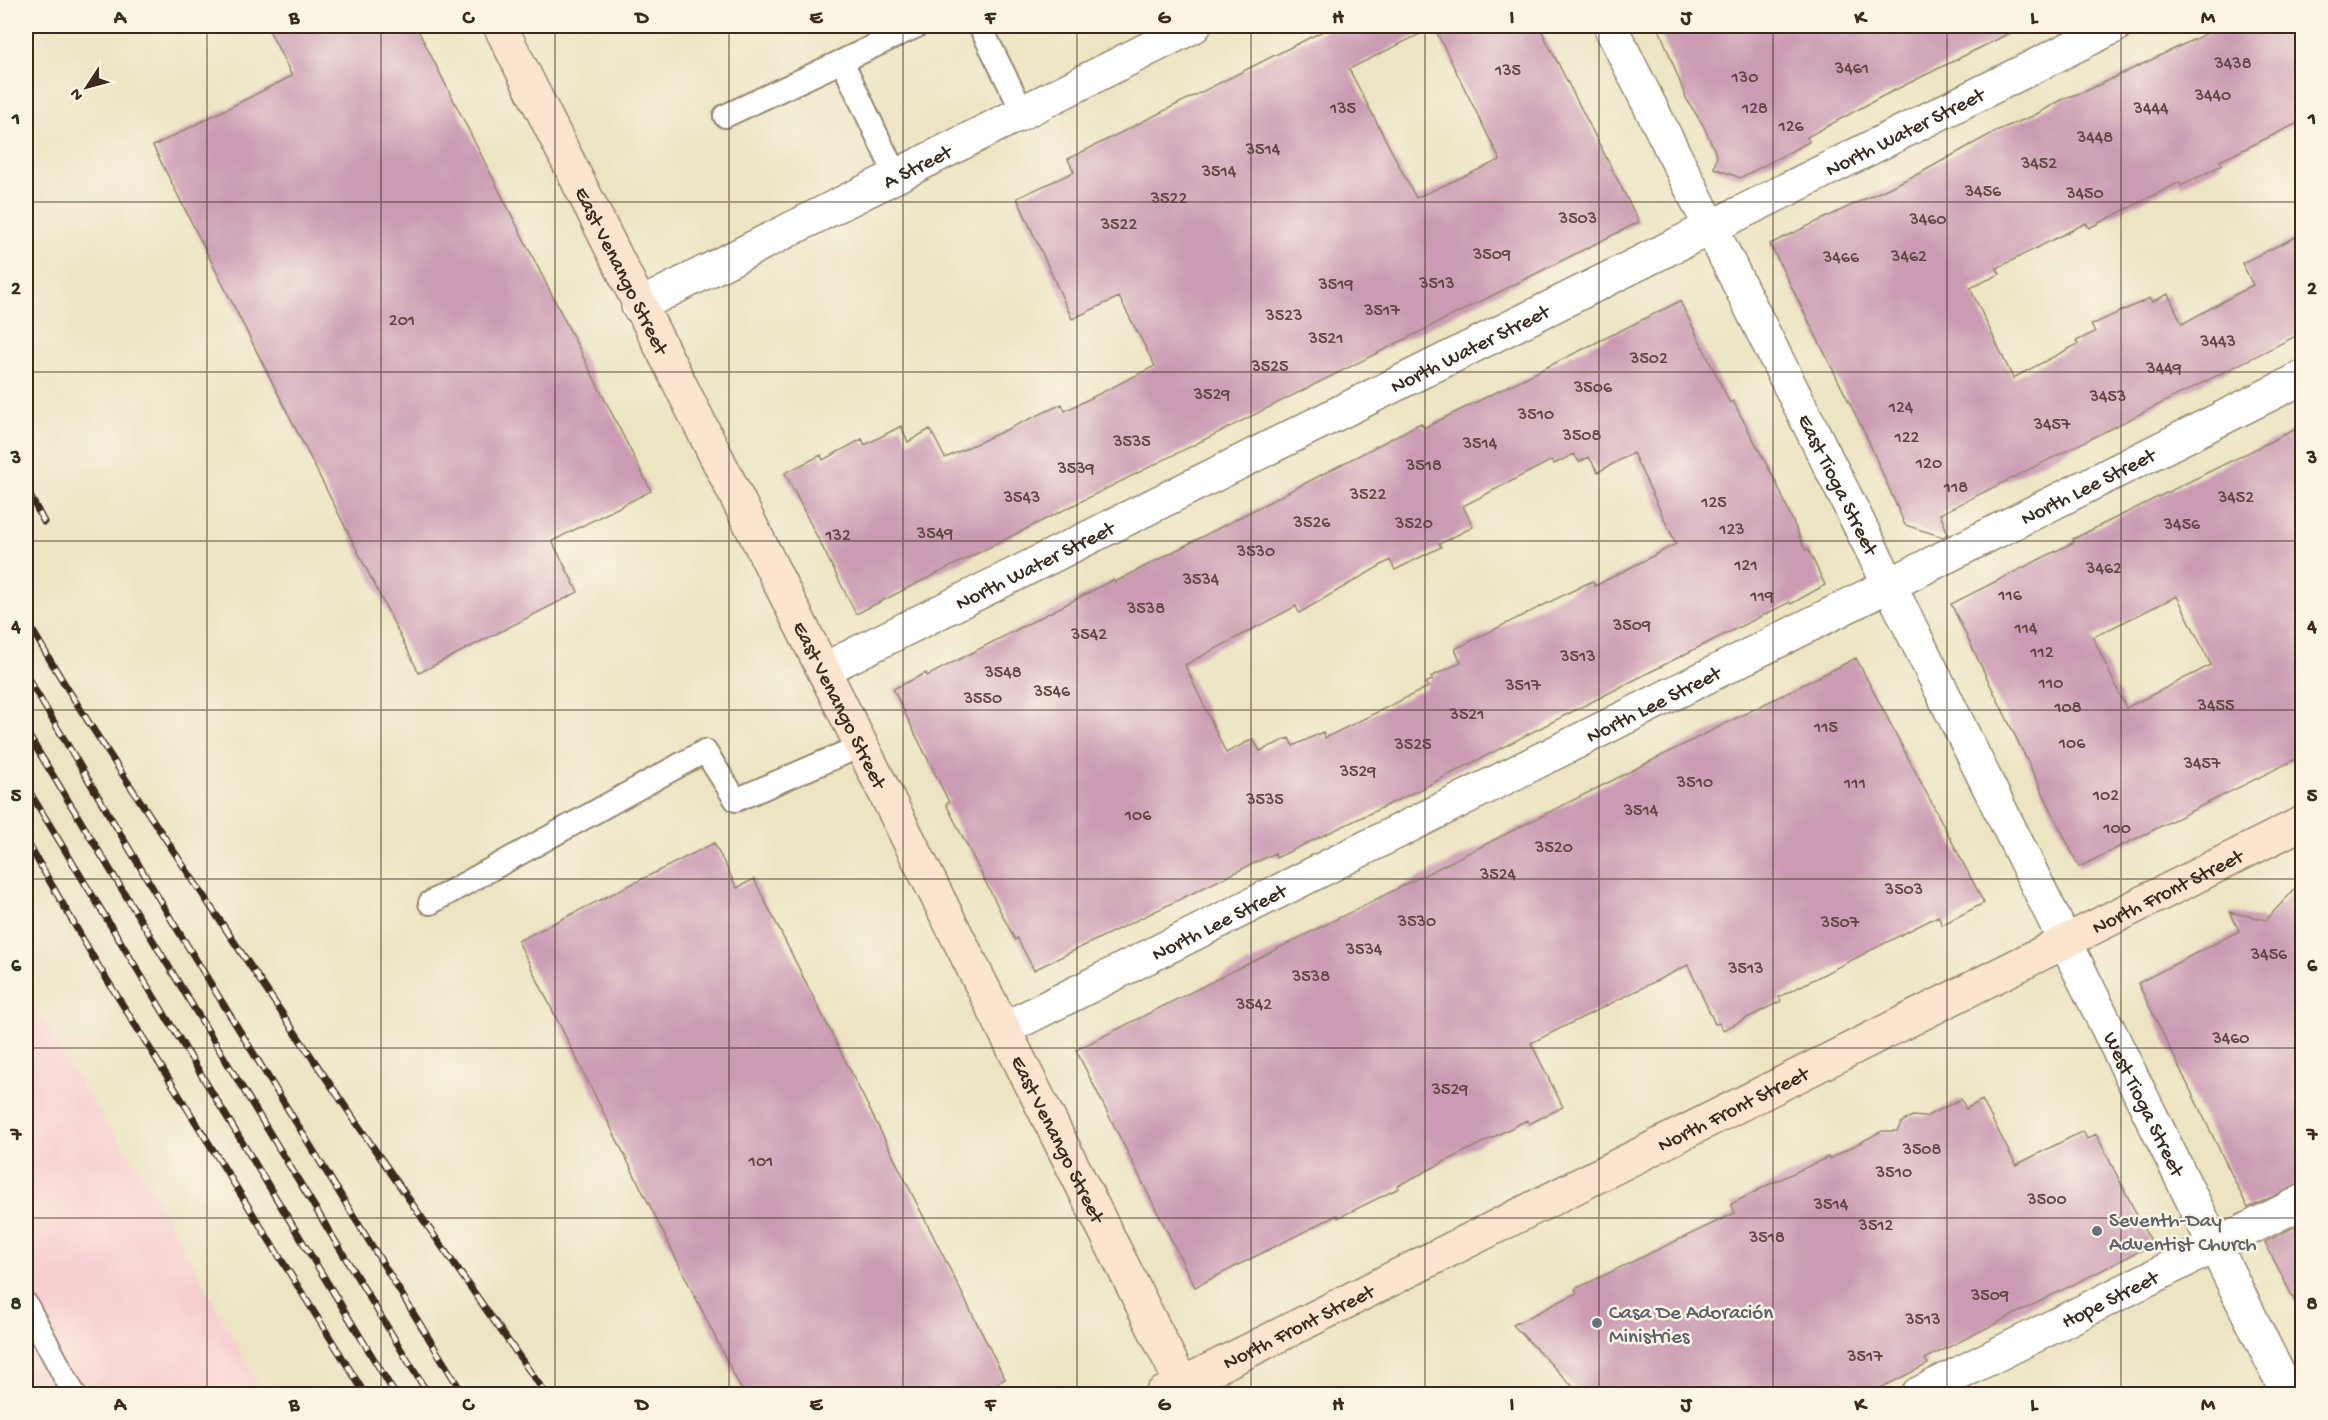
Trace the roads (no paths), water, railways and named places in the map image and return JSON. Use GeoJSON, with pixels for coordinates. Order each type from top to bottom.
{"type":"FeatureCollection","features":[{"type":"Feature","properties":{"kind":"main road","name":"East Venango Street"},"geometry":{"type":"LineString","coordinates":[[500,26],[638,306],[863,744],[1004,1029],[1177,1391]]}},
{"type":"Feature","properties":{"kind":"main road","name":"North Front Street"},"geometry":{"type":"LineString","coordinates":[[1177,1391],[2302,823]]}},
{"type":"Feature","properties":{"kind":"street","name":"A Street"},"geometry":{"type":"LineString","coordinates":[[638,306],[1194,26]]}},
{"type":"Feature","properties":{"kind":"street","name":"East Tioga Street"},"geometry":{"type":"LineString","coordinates":[[1610,26],[2066,941]]}},
{"type":"Feature","properties":{"kind":"street","name":"North Water Street"},"geometry":{"type":"LineString","coordinates":[[825,669],[2115,26]]}},
{"type":"Feature","properties":{"kind":"street","name":"North Lee Street"},"geometry":{"type":"LineString","coordinates":[[1004,1029],[2302,378]]}},
{"type":"Feature","properties":{"kind":"street","name":"West Tioga Street"},"geometry":{"type":"LineString","coordinates":[[2066,941],[2288,1395]]}},
{"type":"Feature","properties":{"kind":"street","name":"Hope Street"},"geometry":{"type":"LineString","coordinates":[[1918,1395],[2302,1202]]}},
{"type":"Feature","properties":{"kind":"lane"},"geometry":{"type":"LineString","coordinates":[[725,116],[917,26]]}},
{"type":"Feature","properties":{"kind":"lane"},"geometry":{"type":"LineString","coordinates":[[980,26],[1023,111]]}},
{"type":"Feature","properties":{"kind":"lane"},"geometry":{"type":"LineString","coordinates":[[842,62],[896,176]]}},
{"type":"Feature","properties":{"kind":"lane"},"geometry":{"type":"LineString","coordinates":[[430,903],[705,752],[736,800],[863,744]]}},
{"type":"Feature","properties":{"kind":"lane"},"geometry":{"type":"LineString","coordinates":[[26,1304],[74,1395]]}},
{"type":"Feature","properties":{"kind":"railway"},"geometry":{"type":"LineString","coordinates":[[26,488],[44,522]]}},
{"type":"Feature","properties":{"kind":"railway"},"geometry":{"type":"LineString","coordinates":[[26,619],[133,791],[328,1082],[546,1394]]}},
{"type":"Feature","properties":{"kind":"railway"},"geometry":{"type":"LineString","coordinates":[[26,675],[174,924],[463,1394]]}},
{"type":"Feature","properties":{"kind":"railway"},"geometry":{"type":"LineString","coordinates":[[26,731],[428,1394]]}},
{"type":"Feature","properties":{"kind":"railway"},"geometry":{"type":"LineString","coordinates":[[26,786],[395,1394]]}},
{"type":"Feature","properties":{"kind":"railway"},"geometry":{"type":"LineString","coordinates":[[26,840],[96,962],[365,1394]]}},
{"type":"Feature","properties":{"kind":"place","name":"Seventh-Day Adventist Church"},"geometry":{"type":"Point","coordinates":[2097,1231]}},
{"type":"Feature","properties":{"kind":"place","name":"Casa De Adoración Ministries"},"geometry":{"type":"Point","coordinates":[1597,1323]}}]}
